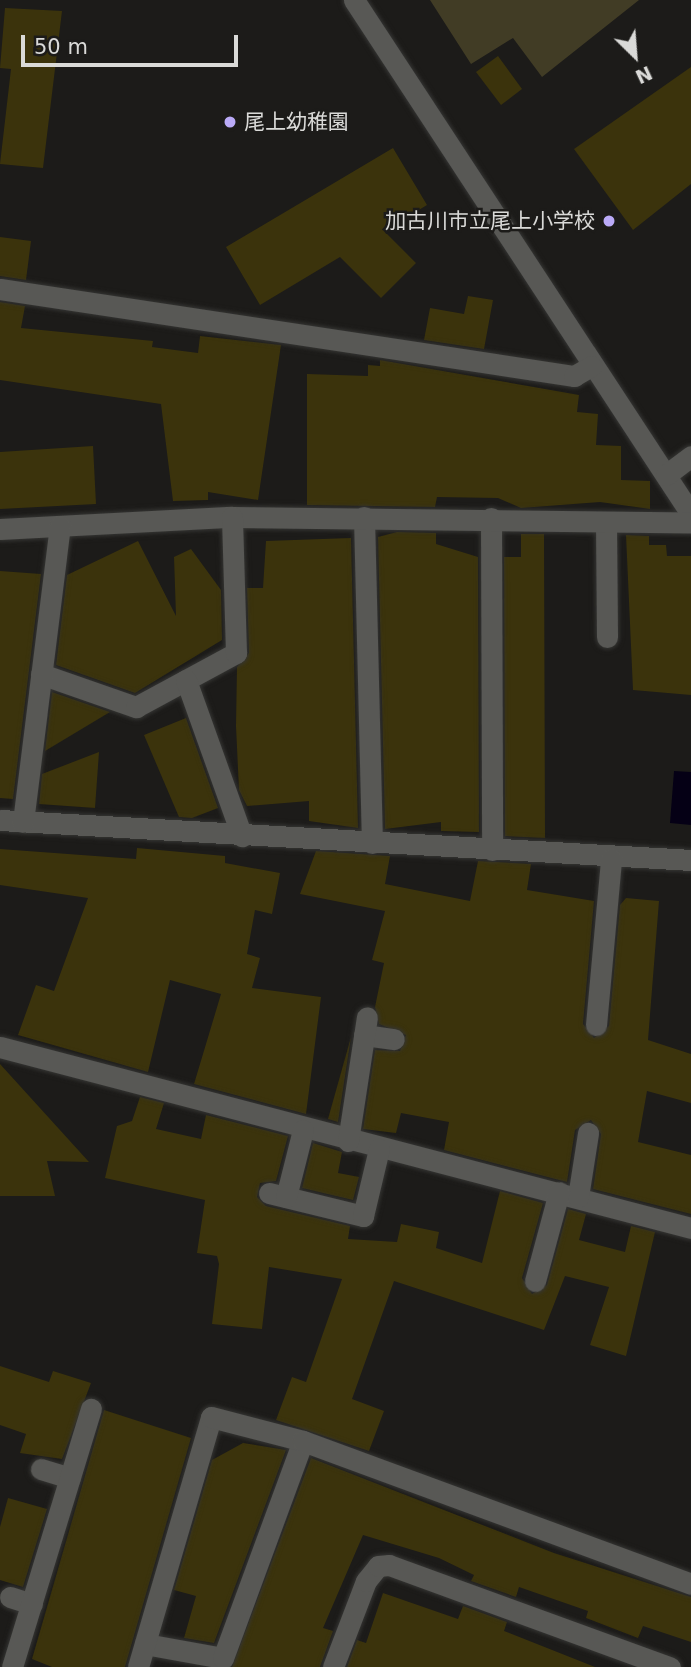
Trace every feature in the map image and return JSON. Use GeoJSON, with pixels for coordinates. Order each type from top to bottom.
{"type":"FeatureCollection","features":[{"type":"Feature","properties":{"kind":"street"},"geometry":{"type":"LineString","coordinates":[[354,0],[591,366],[691,514]]}},
{"type":"Feature","properties":{"kind":"street"},"geometry":{"type":"LineString","coordinates":[[0,289],[574,376],[591,366]]}},
{"type":"Feature","properties":{"kind":"street"},"geometry":{"type":"LineString","coordinates":[[666,475],[691,456]]}},
{"type":"Feature","properties":{"kind":"street"},"geometry":{"type":"LineString","coordinates":[[41,674],[136,707],[236,653],[232,517]]}},
{"type":"Feature","properties":{"kind":"street"},"geometry":{"type":"LineString","coordinates":[[0,529],[232,517],[491,518],[691,523]]}},
{"type":"Feature","properties":{"kind":"street"},"geometry":{"type":"LineString","coordinates":[[364,517],[372,843]]}},
{"type":"Feature","properties":{"kind":"street"},"geometry":{"type":"LineString","coordinates":[[491,518],[492,850]]}},
{"type":"Feature","properties":{"kind":"street"},"geometry":{"type":"LineString","coordinates":[[606,522],[607,637]]}},
{"type":"Feature","properties":{"kind":"street"},"geometry":{"type":"LineString","coordinates":[[23,822],[60,526]]}},
{"type":"Feature","properties":{"kind":"street"},"geometry":{"type":"LineString","coordinates":[[186,680],[243,836]]}},
{"type":"Feature","properties":{"kind":"street"},"geometry":{"type":"LineString","coordinates":[[0,820],[611,859],[691,860]]}},
{"type":"Feature","properties":{"kind":"street"},"geometry":{"type":"LineString","coordinates":[[596,1025],[611,859]]}},
{"type":"Feature","properties":{"kind":"street"},"geometry":{"type":"LineString","coordinates":[[348,1141],[365,1026],[394,1039]]}},
{"type":"Feature","properties":{"kind":"street"},"geometry":{"type":"LineString","coordinates":[[0,1047],[303,1130],[568,1194],[691,1228]]}},
{"type":"Feature","properties":{"kind":"street"},"geometry":{"type":"LineString","coordinates":[[303,1130],[277,1195],[363,1216],[379,1149]]}},
{"type":"Feature","properties":{"kind":"street"},"geometry":{"type":"LineString","coordinates":[[534,1281],[568,1194],[588,1133]]}},
{"type":"Feature","properties":{"kind":"street"},"geometry":{"type":"LineString","coordinates":[[12,1667],[91,1409]]}},
{"type":"Feature","properties":{"kind":"street"},"geometry":{"type":"LineString","coordinates":[[138,1667],[211,1417],[303,1441],[691,1584]]}},
{"type":"Feature","properties":{"kind":"street"},"geometry":{"type":"LineString","coordinates":[[145,1644],[223,1658],[303,1441]]}},
{"type":"Feature","properties":{"kind":"street"},"geometry":{"type":"LineString","coordinates":[[41,1469],[70,1478]]}},
{"type":"Feature","properties":{"kind":"street"},"geometry":{"type":"LineString","coordinates":[[333,1667],[366,1581],[378,1566],[389,1565],[670,1667]]}},
{"type":"Feature","properties":{"kind":"street"},"geometry":{"type":"LineString","coordinates":[[10,1597],[32,1604]]}},
{"type":"Feature","properties":{"kind":"shaded area"},"geometry":{"type":"Polygon","coordinates":[[[430,0],[639,0],[542,77],[513,38],[471,64],[430,0]]]}},
{"type":"Feature","properties":{"kind":"shaded area"},"geometry":{"type":"Polygon","coordinates":[[[674,771],[691,772],[691,825],[670,823],[674,771]]]}},
{"type":"Feature","properties":{"kind":"building"},"geometry":{"type":"Polygon","coordinates":[[[5,8],[62,11],[43,168],[0,164],[11,69],[0,68],[5,8]]]}},
{"type":"Feature","properties":{"kind":"building"},"geometry":{"type":"Polygon","coordinates":[[[498,56],[522,89],[501,105],[476,72],[498,56]]]}},
{"type":"Feature","properties":{"kind":"building"},"geometry":{"type":"Polygon","coordinates":[[[691,67],[691,184],[633,230],[574,149],[691,67]]]}},
{"type":"Feature","properties":{"kind":"building"},"geometry":{"type":"Polygon","coordinates":[[[393,148],[427,205],[384,231],[416,263],[381,298],[340,257],[260,305],[226,247],[393,148]]]}},
{"type":"Feature","properties":{"kind":"building"},"geometry":{"type":"Polygon","coordinates":[[[0,237],[31,241],[26,280],[0,276],[0,237]]]}},
{"type":"Feature","properties":{"kind":"building"},"geometry":{"type":"Polygon","coordinates":[[[468,296],[493,300],[484,349],[424,340],[430,308],[464,314],[468,296]]]}},
{"type":"Feature","properties":{"kind":"building"},"geometry":{"type":"Polygon","coordinates":[[[0,302],[25,306],[21,328],[153,341],[152,347],[198,353],[200,336],[281,345],[258,500],[208,492],[208,500],[173,501],[161,404],[0,380],[0,302]]]}},
{"type":"Feature","properties":{"kind":"building"},"geometry":{"type":"Polygon","coordinates":[[[380,360],[579,395],[577,412],[598,414],[596,445],[621,446],[621,480],[650,481],[650,509],[600,502],[521,508],[498,498],[437,497],[435,507],[307,505],[307,374],[368,376],[368,365],[380,366],[380,360]]]}},
{"type":"Feature","properties":{"kind":"building"},"geometry":{"type":"Polygon","coordinates":[[[93,446],[96,504],[0,509],[0,452],[93,446]]]}},
{"type":"Feature","properties":{"kind":"building"},"geometry":{"type":"Polygon","coordinates":[[[397,532],[436,533],[436,544],[478,557],[479,832],[441,831],[441,822],[385,829],[378,537],[397,532]]]}},
{"type":"Feature","properties":{"kind":"building"},"geometry":{"type":"Polygon","coordinates":[[[521,534],[544,534],[545,838],[505,836],[504,557],[521,557],[521,534]]]}},
{"type":"Feature","properties":{"kind":"building"},"geometry":{"type":"Polygon","coordinates":[[[626,535],[649,536],[649,545],[666,545],[667,556],[691,556],[691,695],[633,690],[626,535]]]}},
{"type":"Feature","properties":{"kind":"building"},"geometry":{"type":"Polygon","coordinates":[[[351,538],[358,828],[309,821],[309,801],[247,806],[239,790],[236,726],[237,667],[249,653],[247,588],[263,588],[266,541],[351,538]]]}},
{"type":"Feature","properties":{"kind":"building"},"geometry":{"type":"Polygon","coordinates":[[[138,541],[176,616],[174,557],[191,549],[221,590],[222,640],[135,693],[56,665],[67,575],[138,541]]]}},
{"type":"Feature","properties":{"kind":"building"},"geometry":{"type":"Polygon","coordinates":[[[0,571],[41,574],[13,799],[0,798],[0,571]]]}},
{"type":"Feature","properties":{"kind":"building"},"geometry":{"type":"Polygon","coordinates":[[[52,692],[110,712],[45,751],[52,692]]]}},
{"type":"Feature","properties":{"kind":"building"},"geometry":{"type":"Polygon","coordinates":[[[186,718],[218,808],[192,818],[179,817],[144,735],[186,718]]]}},
{"type":"Feature","properties":{"kind":"building"},"geometry":{"type":"Polygon","coordinates":[[[99,752],[95,808],[39,804],[42,774],[99,752]]]}},
{"type":"Feature","properties":{"kind":"building"},"geometry":{"type":"Polygon","coordinates":[[[137,848],[225,856],[225,863],[280,873],[272,914],[255,910],[247,954],[260,958],[252,988],[321,997],[306,1114],[194,1084],[221,994],[170,980],[148,1072],[18,1035],[36,985],[54,991],[88,898],[0,885],[0,849],[136,859],[137,848]]]}},
{"type":"Feature","properties":{"kind":"building"},"geometry":{"type":"Polygon","coordinates":[[[316,851],[390,856],[385,884],[470,901],[478,861],[531,864],[527,890],[594,901],[583,1024],[594,1038],[609,1026],[620,905],[626,898],[659,901],[648,1040],[691,1054],[691,1103],[647,1091],[638,1142],[691,1155],[691,1214],[593,1189],[601,1134],[591,1120],[575,1130],[567,1182],[444,1150],[449,1122],[401,1113],[396,1133],[363,1129],[375,1050],[400,1051],[406,1035],[379,1024],[375,1007],[384,963],[372,960],[385,911],[300,894],[316,851]]]}},
{"type":"Feature","properties":{"kind":"building"},"geometry":{"type":"Polygon","coordinates":[[[351,1037],[338,1122],[328,1119],[351,1037]]]}},
{"type":"Feature","properties":{"kind":"building"},"geometry":{"type":"Polygon","coordinates":[[[0,1064],[89,1162],[47,1161],[55,1196],[0,1196],[0,1064]]]}},
{"type":"Feature","properties":{"kind":"building"},"geometry":{"type":"Polygon","coordinates":[[[140,1097],[164,1103],[156,1129],[201,1139],[206,1115],[288,1136],[276,1181],[260,1183],[257,1197],[266,1206],[350,1226],[348,1239],[397,1242],[401,1224],[439,1232],[436,1248],[482,1263],[500,1191],[543,1203],[522,1278],[532,1294],[547,1285],[568,1209],[586,1214],[579,1240],[625,1252],[631,1226],[655,1232],[626,1356],[590,1345],[609,1287],[565,1276],[544,1330],[394,1281],[352,1399],[384,1411],[369,1451],[276,1420],[292,1377],[306,1382],[342,1279],[269,1267],[262,1329],[212,1324],[219,1264],[217,1256],[197,1253],[205,1200],[105,1178],[117,1126],[132,1121],[140,1097]]]}},
{"type":"Feature","properties":{"kind":"building"},"geometry":{"type":"Polygon","coordinates":[[[313,1143],[342,1152],[338,1173],[359,1177],[353,1200],[302,1188],[313,1143]]]}},
{"type":"Feature","properties":{"kind":"building"},"geometry":{"type":"Polygon","coordinates":[[[0,1366],[49,1382],[53,1371],[91,1383],[62,1459],[20,1453],[26,1434],[0,1425],[0,1366]]]}},
{"type":"Feature","properties":{"kind":"building"},"geometry":{"type":"Polygon","coordinates":[[[104,1410],[191,1438],[125,1667],[52,1667],[32,1659],[104,1410]]]}},
{"type":"Feature","properties":{"kind":"building"},"geometry":{"type":"Polygon","coordinates":[[[243,1443],[286,1450],[214,1643],[184,1638],[196,1596],[174,1590],[212,1460],[243,1443]]]}},
{"type":"Feature","properties":{"kind":"building"},"geometry":{"type":"Polygon","coordinates":[[[311,1458],[554,1553],[691,1597],[691,1642],[643,1626],[638,1638],[586,1618],[588,1611],[519,1587],[516,1597],[471,1581],[474,1575],[439,1558],[363,1535],[323,1628],[333,1631],[320,1667],[232,1667],[311,1458]]]}},
{"type":"Feature","properties":{"kind":"building"},"geometry":{"type":"Polygon","coordinates":[[[8,1498],[47,1509],[23,1587],[0,1580],[0,1527],[8,1498]]]}},
{"type":"Feature","properties":{"kind":"building"},"geometry":{"type":"Polygon","coordinates":[[[383,1593],[458,1619],[463,1606],[507,1622],[504,1631],[595,1667],[347,1667],[357,1640],[366,1643],[383,1593]]]}},
{"type":"Feature","properties":{"kind":"place","name":"尾上幼稚園"},"geometry":{"type":"Point","coordinates":[230,122]}},
{"type":"Feature","properties":{"kind":"place","name":"加古川市立尾上小学校"},"geometry":{"type":"Point","coordinates":[609,221]}}]}
